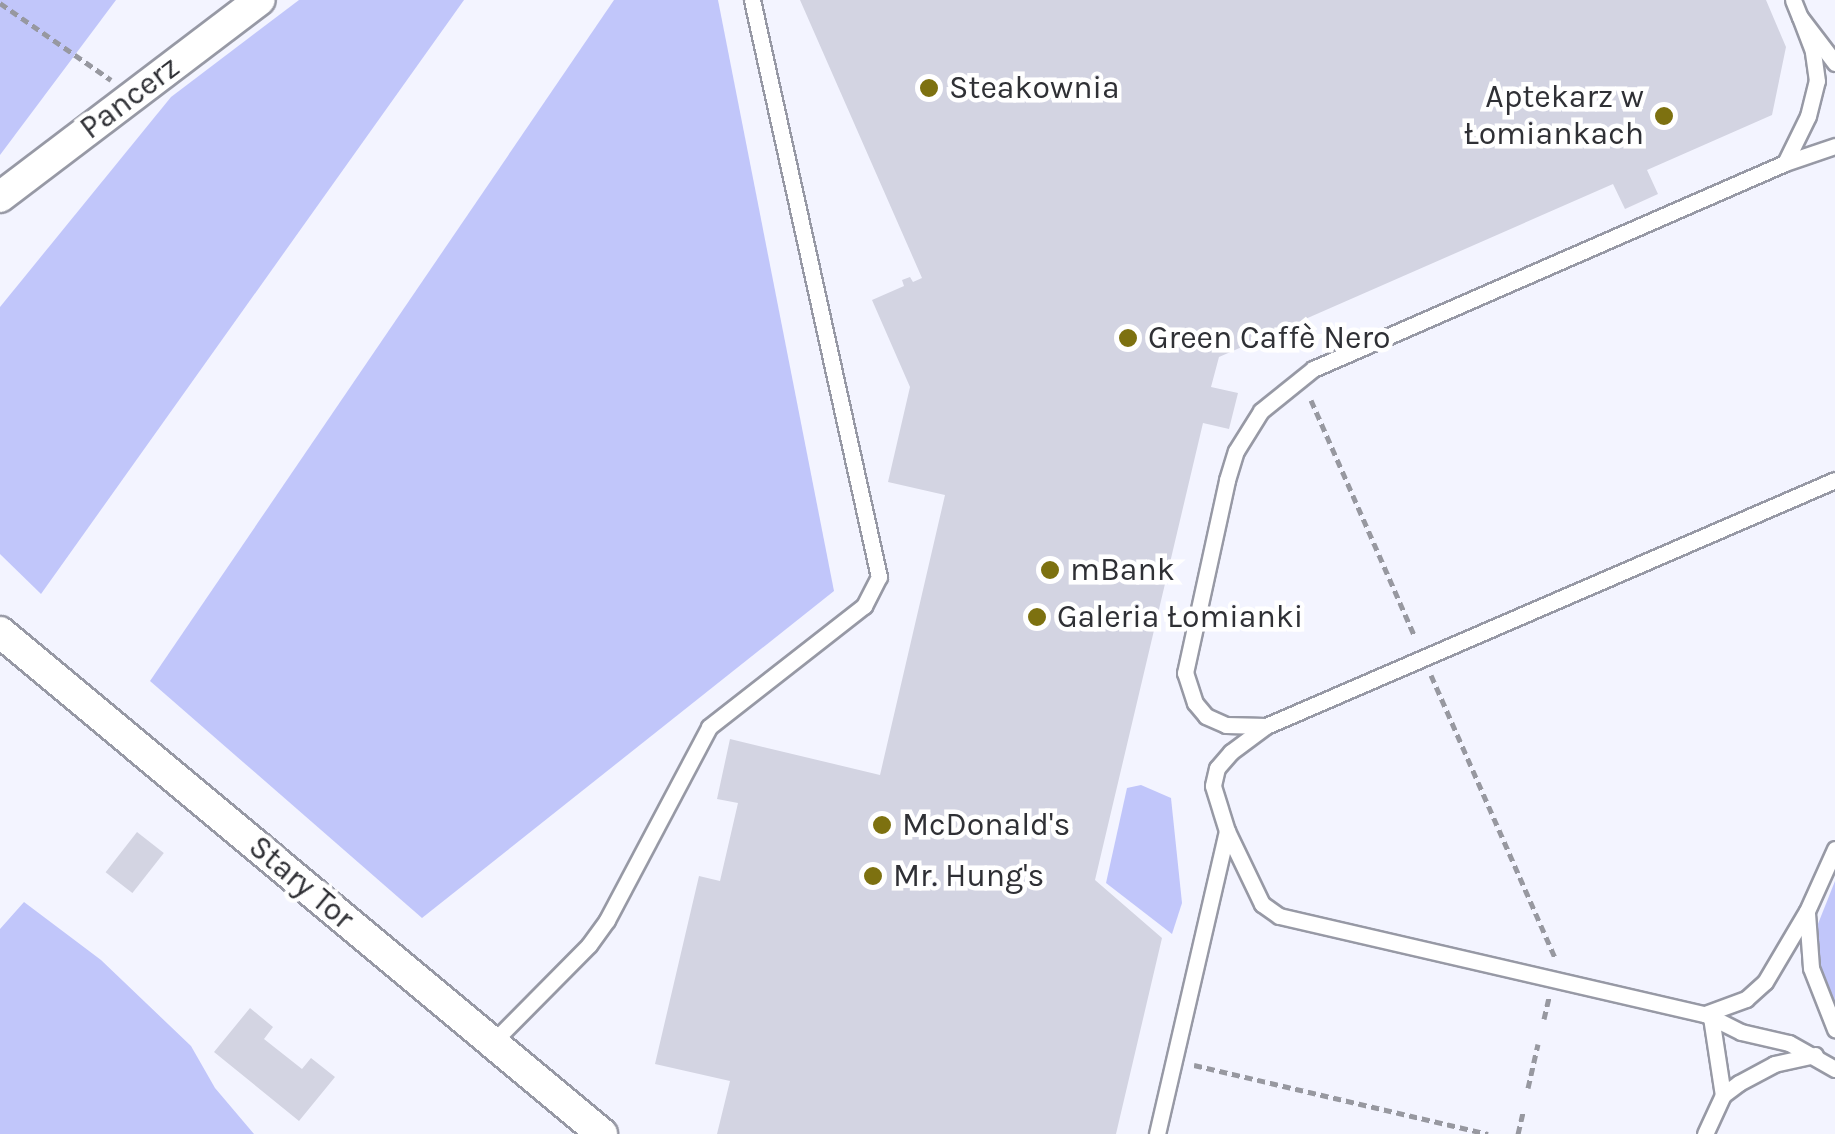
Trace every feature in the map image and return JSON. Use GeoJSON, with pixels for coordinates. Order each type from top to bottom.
{"type":"FeatureCollection","features":[{"type":"Feature","properties":{"kind":"street","name":"Pancerz"},"geometry":{"type":"LineString","coordinates":[[0,197],[260,0]]}},
{"type":"Feature","properties":{"kind":"street","name":"Stary Tor"},"geometry":{"type":"LineString","coordinates":[[0,632],[602,1134]]}},
{"type":"Feature","properties":{"kind":"lane"},"geometry":{"type":"LineString","coordinates":[[492,1044],[589,946],[607,920],[709,727],[864,606],[879,577],[752,0]]}},
{"type":"Feature","properties":{"kind":"lane"},"geometry":{"type":"LineString","coordinates":[[1785,163],[1808,116],[1816,81],[1813,51],[1793,0]]}},
{"type":"Feature","properties":{"kind":"lane"},"geometry":{"type":"LineString","coordinates":[[1800,17],[1835,62]]}},
{"type":"Feature","properties":{"kind":"lane"},"geometry":{"type":"LineString","coordinates":[[1266,726],[1226,724],[1206,716],[1195,703],[1185,672],[1227,480],[1236,451],[1261,411],[1313,370],[1785,163],[1835,146]]}},
{"type":"Feature","properties":{"kind":"lane"},"geometry":{"type":"LineString","coordinates":[[1835,480],[1266,726],[1230,752],[1217,768],[1216,804],[1262,904],[1279,916],[1708,1016],[1815,1055],[1835,1069]]}},
{"type":"Feature","properties":{"kind":"lane"},"geometry":{"type":"LineString","coordinates":[[1157,1134],[1226,831]]}},
{"type":"Feature","properties":{"kind":"lane"},"geometry":{"type":"LineString","coordinates":[[1708,1016],[1746,999],[1765,982],[1807,911],[1835,849]]}},
{"type":"Feature","properties":{"kind":"lane"},"geometry":{"type":"LineString","coordinates":[[1807,911],[1810,968],[1835,1029]]}},
{"type":"Feature","properties":{"kind":"lane"},"geometry":{"type":"LineString","coordinates":[[1708,1016],[1723,1095]]}},
{"type":"Feature","properties":{"kind":"lane"},"geometry":{"type":"LineString","coordinates":[[1705,1134],[1723,1095],[1774,1064],[1815,1055]]}},
{"type":"Feature","properties":{"kind":"path"},"geometry":{"type":"LineString","coordinates":[[0,3],[134,96]]}},
{"type":"Feature","properties":{"kind":"path"},"geometry":{"type":"LineString","coordinates":[[1302,390],[1311,400],[1418,644]]}},
{"type":"Feature","properties":{"kind":"path"},"geometry":{"type":"LineString","coordinates":[[1431,674],[1555,958],[1554,966]]}},
{"type":"Feature","properties":{"kind":"path"},"geometry":{"type":"LineString","coordinates":[[1544,1018],[1548,990]]}},
{"type":"Feature","properties":{"kind":"path"},"geometry":{"type":"LineString","coordinates":[[1528,1088],[1538,1044]]}},
{"type":"Feature","properties":{"kind":"path"},"geometry":{"type":"LineString","coordinates":[[1186,1063],[1488,1134]]}},
{"type":"Feature","properties":{"kind":"path"},"geometry":{"type":"LineString","coordinates":[[1518,1134],[1522,1113]]}},
{"type":"Feature","properties":{"kind":"shaded area"},"geometry":{"type":"Polygon","coordinates":[[[0,0],[116,0],[0,155],[0,0]]]}},
{"type":"Feature","properties":{"kind":"shaded area"},"geometry":{"type":"Polygon","coordinates":[[[299,0],[464,0],[41,594],[0,554],[0,307],[171,97],[299,0]]]}},
{"type":"Feature","properties":{"kind":"shaded area"},"geometry":{"type":"Polygon","coordinates":[[[614,0],[718,0],[834,591],[422,918],[150,681],[614,0]]]}},
{"type":"Feature","properties":{"kind":"shaded area"},"geometry":{"type":"Polygon","coordinates":[[[1141,785],[1171,798],[1182,903],[1172,934],[1106,883],[1127,788],[1141,785]]]}},
{"type":"Feature","properties":{"kind":"shaded area"},"geometry":{"type":"Polygon","coordinates":[[[1835,881],[1835,1008],[1818,972],[1814,934],[1835,881]]]}},
{"type":"Feature","properties":{"kind":"shaded area"},"geometry":{"type":"Polygon","coordinates":[[[24,902],[101,960],[191,1046],[215,1088],[254,1134],[0,1134],[0,929],[24,902]]]}},
{"type":"Feature","properties":{"kind":"building","name":"Galeria Łomianki"},"geometry":{"type":"Polygon","coordinates":[[[800,0],[1766,0],[1786,47],[1772,115],[1647,170],[1658,194],[1625,209],[1613,184],[1219,357],[1211,387],[1238,393],[1229,429],[1203,423],[1095,880],[1162,938],[1116,1134],[717,1134],[730,1081],[655,1064],[699,876],[720,881],[738,803],[717,799],[730,739],[880,775],[945,495],[888,482],[910,387],[872,300],[904,286],[902,280],[910,277],[913,282],[922,278],[800,0]]]}},
{"type":"Feature","properties":{"kind":"building"},"geometry":{"type":"Polygon","coordinates":[[[137,832],[164,853],[132,893],[106,872],[137,832]]]}},
{"type":"Feature","properties":{"kind":"building"},"geometry":{"type":"Polygon","coordinates":[[[250,1008],[273,1027],[264,1039],[302,1069],[311,1058],[335,1077],[299,1121],[214,1052],[250,1008]]]}},
{"type":"Feature","properties":{"kind":"place","name":"Steakownia"},"geometry":{"type":"Point","coordinates":[929,88]}},
{"type":"Feature","properties":{"kind":"place","name":"Aptekarz w Łomiankach"},"geometry":{"type":"Point","coordinates":[1664,116]}},
{"type":"Feature","properties":{"kind":"place","name":"Green Caffè Nero"},"geometry":{"type":"Point","coordinates":[1128,338]}},
{"type":"Feature","properties":{"kind":"place","name":"mBank"},"geometry":{"type":"Point","coordinates":[1050,570]}},
{"type":"Feature","properties":{"kind":"place","name":"Galeria Łomianki"},"geometry":{"type":"Point","coordinates":[1037,617]}},
{"type":"Feature","properties":{"kind":"place","name":"McDonald's"},"geometry":{"type":"Point","coordinates":[882,825]}},
{"type":"Feature","properties":{"kind":"place","name":"Mr. Hung's"},"geometry":{"type":"Point","coordinates":[873,876]}}]}
